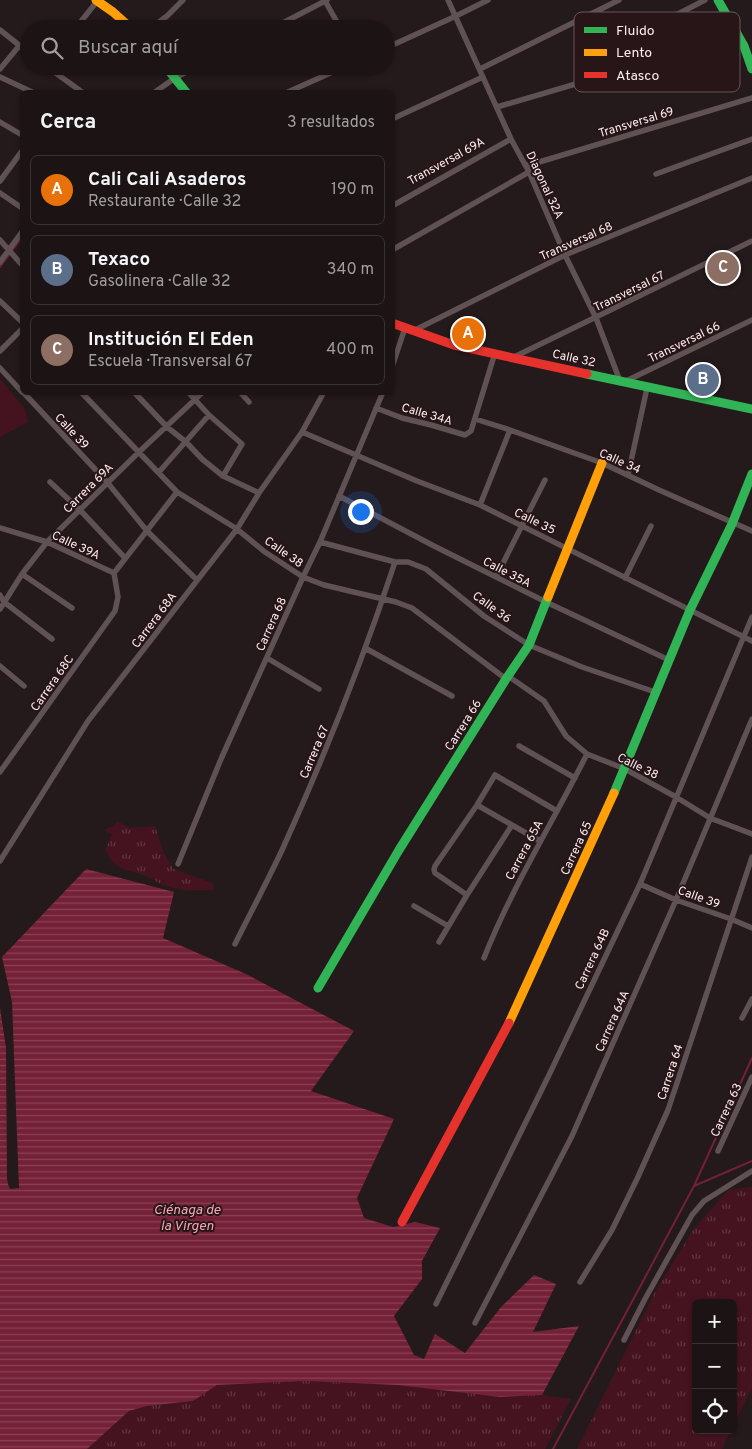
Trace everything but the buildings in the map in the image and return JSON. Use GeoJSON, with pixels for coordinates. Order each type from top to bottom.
{"type":"FeatureCollection","features":[{"type":"Feature","properties":{"kind":"street"},"geometry":{"type":"LineString","coordinates":[[82,20],[97,0],[122,20]]}},
{"type":"Feature","properties":{"kind":"street"},"geometry":{"type":"LineString","coordinates":[[162,20],[184,0]]}},
{"type":"Feature","properties":{"kind":"street"},"geometry":{"type":"LineString","coordinates":[[288,20],[326,0],[336,20]]}},
{"type":"Feature","properties":{"kind":"street","name":"Diagonal 32A"},"geometry":{"type":"LineString","coordinates":[[448,0],[496,107],[529,172],[565,255],[596,318],[622,381]]}},
{"type":"Feature","properties":{"kind":"street"},"geometry":{"type":"LineString","coordinates":[[395,44],[456,16],[476,3],[488,0]]}},
{"type":"Feature","properties":{"kind":"street"},"geometry":{"type":"LineString","coordinates":[[598,11],[619,0]]}},
{"type":"Feature","properties":{"kind":"street"},"geometry":{"type":"LineString","coordinates":[[682,12],[705,0]]}},
{"type":"Feature","properties":{"kind":"street"},"geometry":{"type":"LineString","coordinates":[[718,0],[725,12]]}},
{"type":"Feature","properties":{"kind":"street"},"geometry":{"type":"LineString","coordinates":[[480,69],[574,23]]}},
{"type":"Feature","properties":{"kind":"street"},"geometry":{"type":"LineString","coordinates":[[0,30],[19,46],[0,69]]}},
{"type":"Feature","properties":{"kind":"street"},"geometry":{"type":"LineString","coordinates":[[748,44],[752,69]]}},
{"type":"Feature","properties":{"kind":"street"},"geometry":{"type":"LineString","coordinates":[[58,75],[79,90]]}},
{"type":"Feature","properties":{"kind":"street"},"geometry":{"type":"LineString","coordinates":[[172,75],[184,90]]}},
{"type":"Feature","properties":{"kind":"street"},"geometry":{"type":"LineString","coordinates":[[158,90],[181,75]]}},
{"type":"Feature","properties":{"kind":"street"},"geometry":{"type":"LineString","coordinates":[[292,90],[326,75]]}},
{"type":"Feature","properties":{"kind":"street"},"geometry":{"type":"LineString","coordinates":[[0,77],[28,90]]}},
{"type":"Feature","properties":{"kind":"street"},"geometry":{"type":"LineString","coordinates":[[395,117],[483,77]]}},
{"type":"Feature","properties":{"kind":"street"},"geometry":{"type":"LineString","coordinates":[[496,107],[574,85]]}},
{"type":"Feature","properties":{"kind":"street","name":"Transversal 69"},"geometry":{"type":"LineString","coordinates":[[526,166],[752,98]]}},
{"type":"Feature","properties":{"kind":"street"},"geometry":{"type":"LineString","coordinates":[[0,122],[20,134]]}},
{"type":"Feature","properties":{"kind":"street","name":"Transversal 69A"},"geometry":{"type":"LineString","coordinates":[[395,204],[511,139]]}},
{"type":"Feature","properties":{"kind":"street"},"geometry":{"type":"LineString","coordinates":[[656,174],[752,139]]}},
{"type":"Feature","properties":{"kind":"street"},"geometry":{"type":"LineString","coordinates":[[0,181],[20,154]]}},
{"type":"Feature","properties":{"kind":"street"},"geometry":{"type":"LineString","coordinates":[[395,248],[529,172]]}},
{"type":"Feature","properties":{"kind":"street","name":"Transversal 68"},"geometry":{"type":"LineString","coordinates":[[409,330],[565,255],[752,178]]}},
{"type":"Feature","properties":{"kind":"street"},"geometry":{"type":"LineString","coordinates":[[0,193],[20,207]]}},
{"type":"Feature","properties":{"kind":"street"},"geometry":{"type":"LineString","coordinates":[[0,262],[11,252],[20,236]]}},
{"type":"Feature","properties":{"kind":"street"},"geometry":{"type":"LineString","coordinates":[[0,240],[20,263]]}},
{"type":"Feature","properties":{"kind":"street","name":"Transversal 67"},"geometry":{"type":"LineString","coordinates":[[514,357],[752,241]]}},
{"type":"Feature","properties":{"kind":"street"},"geometry":{"type":"LineString","coordinates":[[0,301],[20,320]]}},
{"type":"Feature","properties":{"kind":"street","name":"Transversal 66"},"geometry":{"type":"LineString","coordinates":[[622,381],[752,320]]}},
{"type":"Feature","properties":{"kind":"street","name":"Calle 32"},"geometry":{"type":"LineString","coordinates":[[395,324],[454,345],[647,388],[752,409]]}},
{"type":"Feature","properties":{"kind":"street"},"geometry":{"type":"LineString","coordinates":[[395,360],[409,330]]}},
{"type":"Feature","properties":{"kind":"street"},"geometry":{"type":"LineString","coordinates":[[0,351],[20,331]]}},
{"type":"Feature","properties":{"kind":"street"},"geometry":{"type":"LineString","coordinates":[[475,419],[495,353]]}},
{"type":"Feature","properties":{"kind":"street","name":"Calle 39"},"geometry":{"type":"LineString","coordinates":[[0,368],[20,389]]}},
{"type":"Feature","properties":{"kind":"street"},"geometry":{"type":"LineString","coordinates":[[628,475],[647,388]]}},
{"type":"Feature","properties":{"kind":"street","name":"Calle 39"},"geometry":{"type":"LineString","coordinates":[[26,395],[107,482],[148,531],[198,580]]}},
{"type":"Feature","properties":{"kind":"street","name":"Calle 38"},"geometry":{"type":"LineString","coordinates":[[84,395],[177,492],[236,529],[265,552],[303,577],[324,584],[384,598],[412,608],[507,678],[544,701],[566,736],[587,754],[625,769],[710,818],[752,834]]}},
{"type":"Feature","properties":{"kind":"street"},"geometry":{"type":"LineString","coordinates":[[137,395],[167,427],[223,476],[259,493]]}},
{"type":"Feature","properties":{"kind":"street"},"geometry":{"type":"LineString","coordinates":[[191,395],[209,415],[242,444],[223,476]]}},
{"type":"Feature","properties":{"kind":"street","name":"Carrera 69A"},"geometry":{"type":"LineString","coordinates":[[0,609],[22,574],[47,542],[107,482],[200,395]]}},
{"type":"Feature","properties":{"kind":"street"},"geometry":{"type":"LineString","coordinates":[[243,395],[249,402]]}},
{"type":"Feature","properties":{"kind":"street","name":"Carrera 68A"},"geometry":{"type":"LineString","coordinates":[[0,861],[88,721],[236,529],[302,432],[322,395]]}},
{"type":"Feature","properties":{"kind":"street","name":"Carrera 68"},"geometry":{"type":"LineString","coordinates":[[178,864],[266,658],[320,542],[382,395]]}},
{"type":"Feature","properties":{"kind":"street","name":"Calle 34A"},"geometry":{"type":"LineString","coordinates":[[376,408],[402,418],[465,435],[471,431],[475,419]]}},
{"type":"Feature","properties":{"kind":"street"},"geometry":{"type":"LineString","coordinates":[[159,472],[209,415]]}},
{"type":"Feature","properties":{"kind":"street","name":"Calle 34"},"geometry":{"type":"LineString","coordinates":[[475,419],[602,463],[732,524],[752,531]]}},
{"type":"Feature","properties":{"kind":"street"},"geometry":{"type":"LineString","coordinates":[[480,505],[510,430]]}},
{"type":"Feature","properties":{"kind":"street","name":"Calle 35"},"geometry":{"type":"LineString","coordinates":[[302,432],[480,505],[752,642]]}},
{"type":"Feature","properties":{"kind":"street","name":"Carrera 66"},"geometry":{"type":"LineString","coordinates":[[318,988],[399,850],[529,645],[602,463]]}},
{"type":"Feature","properties":{"kind":"street","name":"Carrera 65"},"geometry":{"type":"LineString","coordinates":[[402,1222],[512,1018],[625,769],[654,692],[690,610],[732,524],[752,474]]}},
{"type":"Feature","properties":{"kind":"street"},"geometry":{"type":"LineString","coordinates":[[496,577],[545,480]]}},
{"type":"Feature","properties":{"kind":"street"},"geometry":{"type":"LineString","coordinates":[[50,482],[80,510],[125,558]]}},
{"type":"Feature","properties":{"kind":"street"},"geometry":{"type":"LineString","coordinates":[[114,573],[177,492]]}},
{"type":"Feature","properties":{"kind":"street","name":"Calle 35A"},"geometry":{"type":"LineString","coordinates":[[339,496],[546,602],[669,660]]}},
{"type":"Feature","properties":{"kind":"street"},"geometry":{"type":"LineString","coordinates":[[625,578],[651,526]]}},
{"type":"Feature","properties":{"kind":"street","name":"Calle 39A"},"geometry":{"type":"LineString","coordinates":[[0,528],[47,542],[114,573]]}},
{"type":"Feature","properties":{"kind":"street","name":"Calle 36"},"geometry":{"type":"LineString","coordinates":[[320,542],[395,562],[408,562],[426,569],[484,616],[529,645],[582,667],[654,692]]}},
{"type":"Feature","properties":{"kind":"street","name":"Carrera 67"},"geometry":{"type":"LineString","coordinates":[[236,944],[282,849],[337,724],[384,598],[395,562]]}},
{"type":"Feature","properties":{"kind":"street","name":"Carrera 68C"},"geometry":{"type":"LineString","coordinates":[[0,772],[110,618],[118,604],[114,573]]}},
{"type":"Feature","properties":{"kind":"street"},"geometry":{"type":"LineString","coordinates":[[22,574],[72,608]]}},
{"type":"Feature","properties":{"kind":"street"},"geometry":{"type":"LineString","coordinates":[[0,595],[4,602],[52,639]]}},
{"type":"Feature","properties":{"kind":"street","name":"Carrera 64B"},"geometry":{"type":"LineString","coordinates":[[436,1304],[545,1084],[640,884],[752,617]]}},
{"type":"Feature","properties":{"kind":"street"},"geometry":{"type":"LineString","coordinates":[[365,648],[452,696]]}},
{"type":"Feature","properties":{"kind":"street"},"geometry":{"type":"LineString","coordinates":[[266,658],[319,690]]}},
{"type":"Feature","properties":{"kind":"street"},"geometry":{"type":"LineString","coordinates":[[0,666],[24,686]]}},
{"type":"Feature","properties":{"kind":"street","name":"Carrera 64A"},"geometry":{"type":"LineString","coordinates":[[475,1323],[572,1136],[676,900],[752,719]]}},
{"type":"Feature","properties":{"kind":"street"},"geometry":{"type":"LineString","coordinates":[[518,746],[575,778]]}},
{"type":"Feature","properties":{"kind":"street","name":"Carrera 65A"},"geometry":{"type":"LineString","coordinates":[[484,958],[495,930],[587,754]]}},
{"type":"Feature","properties":{"kind":"street"},"geometry":{"type":"LineString","coordinates":[[467,895],[435,873],[434,870],[495,775],[557,811]]}},
{"type":"Feature","properties":{"kind":"street"},"geometry":{"type":"LineString","coordinates":[[477,805],[540,841]]}},
{"type":"Feature","properties":{"kind":"street"},"geometry":{"type":"LineString","coordinates":[[439,942],[512,825]]}},
{"type":"Feature","properties":{"kind":"street","name":"Carrera 64"},"geometry":{"type":"LineString","coordinates":[[580,1282],[612,1230],[668,1110],[752,857]]}},
{"type":"Feature","properties":{"kind":"street","name":"Calle 39"},"geometry":{"type":"LineString","coordinates":[[640,884],[676,900],[752,928]]}},
{"type":"Feature","properties":{"kind":"street"},"geometry":{"type":"LineString","coordinates":[[414,906],[448,926]]}},
{"type":"Feature","properties":{"kind":"street"},"geometry":{"type":"LineString","coordinates":[[742,1018],[752,999]]}},
{"type":"Feature","properties":{"kind":"street","name":"Carrera 63"},"geometry":{"type":"LineString","coordinates":[[718,1151],[752,1077]]}},
{"type":"Feature","properties":{"kind":"street"},"geometry":{"type":"LineString","coordinates":[[624,1340],[692,1215],[704,1201],[752,1171]]}},
{"type":"Feature","properties":{"kind":"green space"},"geometry":{"type":"Polygon","coordinates":[[[0,379],[25,409],[28,422],[0,437],[0,379]]]}},
{"type":"Feature","properties":{"kind":"green space"},"geometry":{"type":"Polygon","coordinates":[[[117,821],[130,828],[155,826],[164,854],[174,869],[212,883],[213,890],[188,890],[169,887],[148,877],[122,869],[114,863],[105,850],[112,834],[104,830],[114,826],[117,821]]]}},
{"type":"Feature","properties":{"kind":"green space"},"geometry":{"type":"Polygon","coordinates":[[[752,1187],[752,1388],[737,1418],[737,1299],[692,1299],[692,1434],[729,1434],[722,1449],[577,1449],[655,1292],[693,1230],[728,1190],[752,1187]]]}},
{"type":"Feature","properties":{"kind":"green space"},"geometry":{"type":"Polygon","coordinates":[[[306,1381],[397,1385],[500,1397],[542,1395],[571,1399],[545,1449],[87,1449],[129,1411],[147,1406],[193,1401],[217,1385],[306,1381]]]}},
{"type":"Feature","properties":{"kind":"water","name":"Ciénaga de la Virgen"},"geometry":{"type":"Polygon","coordinates":[[[86,869],[174,892],[163,938],[246,974],[354,1031],[311,1091],[394,1119],[357,1198],[364,1218],[393,1227],[415,1222],[440,1228],[422,1261],[422,1279],[394,1316],[414,1355],[424,1359],[435,1334],[465,1353],[501,1307],[534,1275],[556,1284],[533,1332],[579,1326],[542,1395],[500,1397],[397,1385],[306,1381],[217,1385],[193,1401],[147,1406],[129,1411],[87,1449],[0,1449],[0,1008],[6,1048],[7,1178],[10,1189],[19,1188],[12,1002],[2,957],[86,869]]]}},
{"type":"Feature","properties":{"kind":"waterway"},"geometry":{"type":"LineString","coordinates":[[0,267],[20,240]]}},
{"type":"Feature","properties":{"kind":"waterway"},"geometry":{"type":"LineString","coordinates":[[553,1449],[694,1186],[752,1058]]}},
{"type":"Feature","properties":{"kind":"waterway"},"geometry":{"type":"LineString","coordinates":[[694,1186],[752,1161]]}},
{"type":"Feature","properties":{"kind":"traffic: fast"},"geometry":{"type":"LineString","coordinates":[[718,0],[725,12]]}},
{"type":"Feature","properties":{"kind":"traffic: fast"},"geometry":{"type":"LineString","coordinates":[[740,39],[752,69]]}},
{"type":"Feature","properties":{"kind":"traffic: fast"},"geometry":{"type":"LineString","coordinates":[[172,75],[184,90]]}},
{"type":"Feature","properties":{"kind":"traffic: fast"},"geometry":{"type":"LineString","coordinates":[[587,374],[752,409]]}},
{"type":"Feature","properties":{"kind":"traffic: fast"},"geometry":{"type":"LineString","coordinates":[[614,793],[690,610],[732,524],[752,474]]}},
{"type":"Feature","properties":{"kind":"traffic: fast"},"geometry":{"type":"LineString","coordinates":[[318,988],[399,850],[529,645],[548,597]]}},
{"type":"Feature","properties":{"kind":"traffic: slow"},"geometry":{"type":"LineString","coordinates":[[96,0],[122,20]]}},
{"type":"Feature","properties":{"kind":"traffic: slow"},"geometry":{"type":"LineString","coordinates":[[548,597],[602,463]]}},
{"type":"Feature","properties":{"kind":"traffic: slow"},"geometry":{"type":"LineString","coordinates":[[509,1023],[614,793]]}},
{"type":"Feature","properties":{"kind":"traffic: jam"},"geometry":{"type":"LineString","coordinates":[[395,324],[454,345],[587,374]]}},
{"type":"Feature","properties":{"kind":"traffic: jam"},"geometry":{"type":"LineString","coordinates":[[402,1222],[509,1023]]}},
{"type":"Feature","properties":{"kind":"place","name":"Institución El Eden"},"geometry":{"type":"Point","coordinates":[723,268]}},
{"type":"Feature","properties":{"kind":"place","name":"Cali Cali Asaderos"},"geometry":{"type":"Point","coordinates":[468,334]}},
{"type":"Feature","properties":{"kind":"place","name":"Texaco"},"geometry":{"type":"Point","coordinates":[703,380]}}]}
